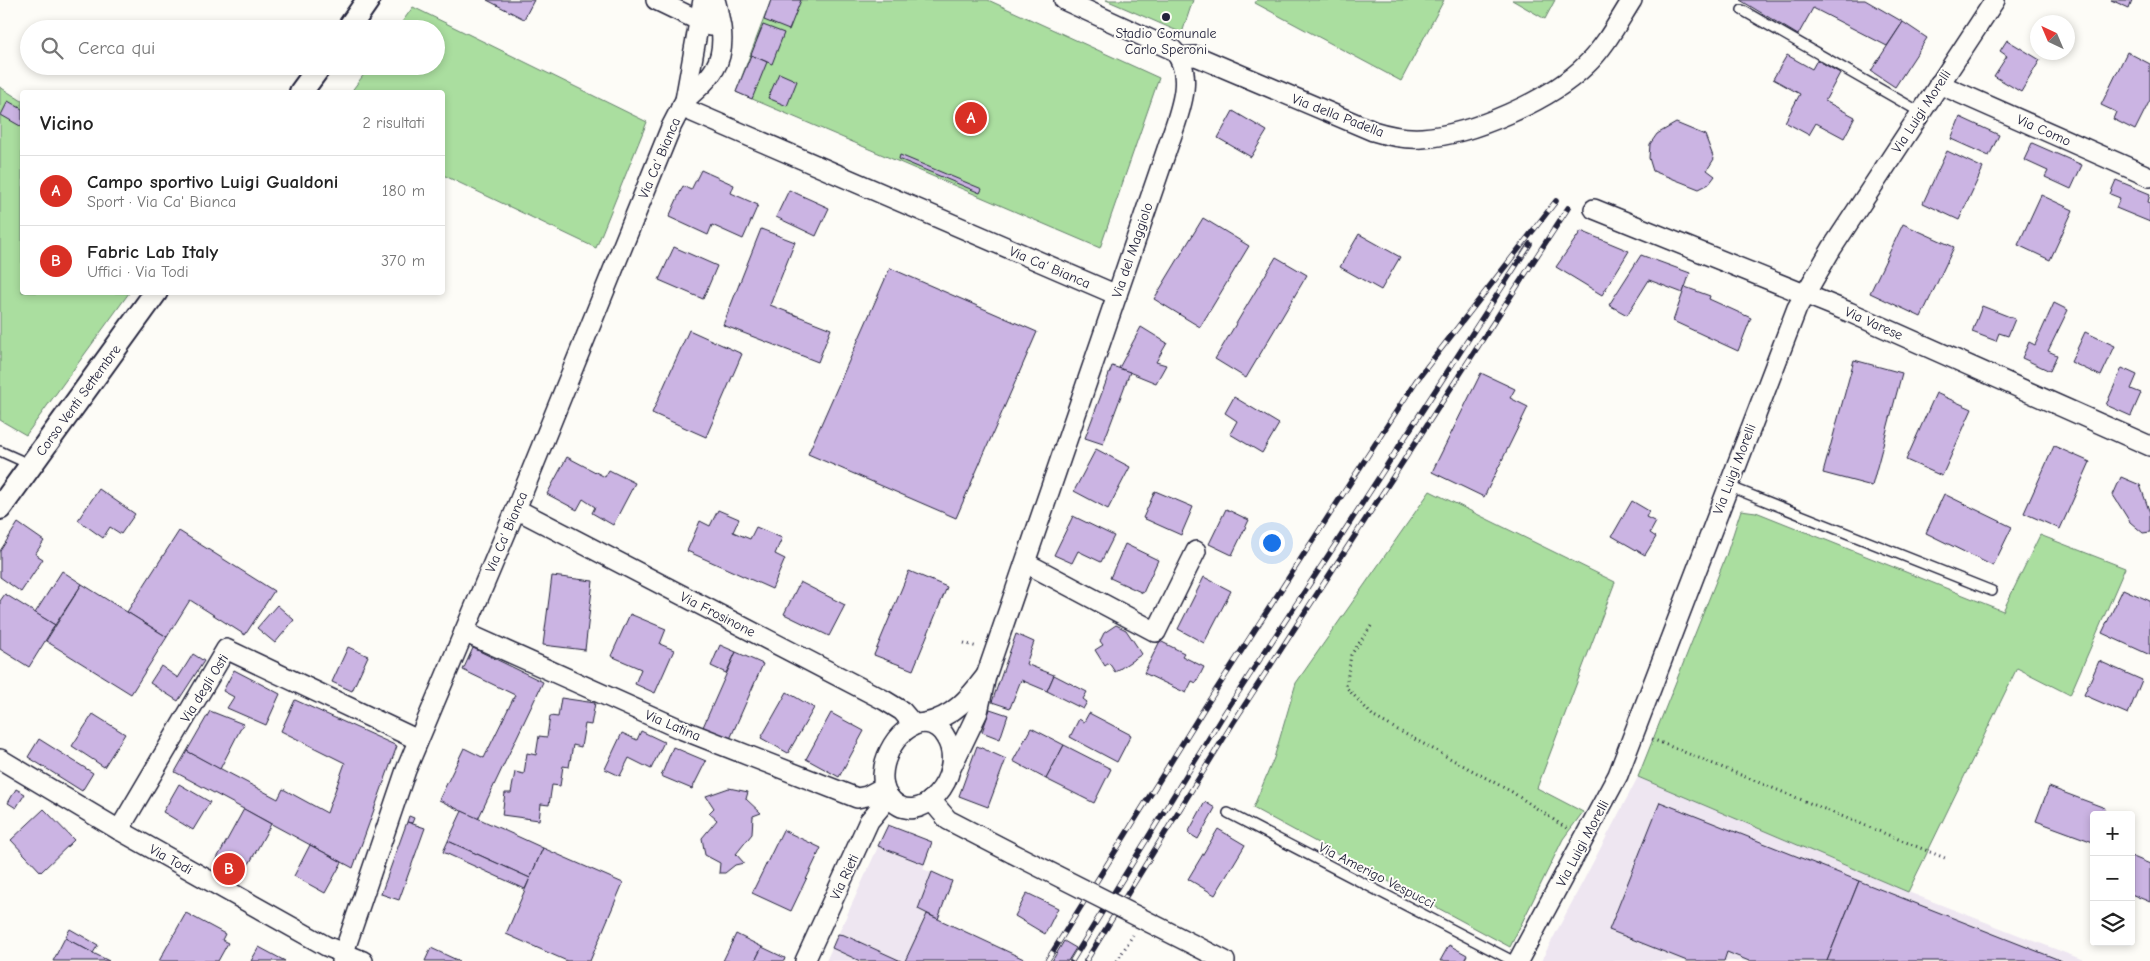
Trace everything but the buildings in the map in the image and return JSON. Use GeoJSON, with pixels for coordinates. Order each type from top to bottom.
{"type":"FeatureCollection","features":[{"type":"Feature","properties":{"kind":"street"},"geometry":{"type":"LineString","coordinates":[[354,20],[368,0]]}},
{"type":"Feature","properties":{"kind":"street"},"geometry":{"type":"LineString","coordinates":[[656,0],[700,23],[721,28]]}},
{"type":"Feature","properties":{"kind":"street","name":"Via Ca' Bianca"},"geometry":{"type":"LineString","coordinates":[[343,957],[402,778],[516,509],[683,104],[703,0]]}},
{"type":"Feature","properties":{"kind":"street","name":"Via Ca' Bianca"},"geometry":{"type":"LineString","coordinates":[[683,104],[708,78],[718,64],[723,48],[715,0]]}},
{"type":"Feature","properties":{"kind":"street"},"geometry":{"type":"LineString","coordinates":[[1064,0],[1134,30],[1173,50],[1179,57]]}},
{"type":"Feature","properties":{"kind":"street","name":"Via della Padella"},"geometry":{"type":"LineString","coordinates":[[1179,57],[1196,56],[1373,131],[1402,138],[1427,138],[1505,116],[1531,104],[1560,87],[1580,71],[1596,54],[1632,0]]}},
{"type":"Feature","properties":{"kind":"street","name":"Via Luigi Morelli"},"geometry":{"type":"LineString","coordinates":[[1518,961],[1618,775],[1784,337],[1805,293],[1920,112],[1995,0]]}},
{"type":"Feature","properties":{"kind":"street","name":"Via del Maggiolo"},"geometry":{"type":"LineString","coordinates":[[951,768],[978,712],[986,676],[1178,114],[1185,78],[1179,57]]}},
{"type":"Feature","properties":{"kind":"street"},"geometry":{"type":"LineString","coordinates":[[302,90],[313,75]]}},
{"type":"Feature","properties":{"kind":"street","name":"Via Como"},"geometry":{"type":"LineString","coordinates":[[1939,84],[2150,177]]}},
{"type":"Feature","properties":{"kind":"street","name":"Via Ca' Bianca"},"geometry":{"type":"LineString","coordinates":[[683,104],[1117,295]]}},
{"type":"Feature","properties":{"kind":"street","name":"Via Varese"},"geometry":{"type":"LineString","coordinates":[[1594,209],[1805,293],[2150,446]]}},
{"type":"Feature","properties":{"kind":"street","name":"Corso Venti Settembre"},"geometry":{"type":"LineString","coordinates":[[0,508],[154,295]]}},
{"type":"Feature","properties":{"kind":"street","name":"Via Frosinone"},"geometry":{"type":"LineString","coordinates":[[516,509],[884,700],[920,724]]}},
{"type":"Feature","properties":{"kind":"street"},"geometry":{"type":"LineString","coordinates":[[1026,563],[1156,632],[1196,551]]}},
{"type":"Feature","properties":{"kind":"street","name":"Via Latina"},"geometry":{"type":"LineString","coordinates":[[464,632],[678,728],[857,798],[886,792]]}},
{"type":"Feature","properties":{"kind":"street","name":"Via degli Osti"},"geometry":{"type":"LineString","coordinates":[[119,830],[226,649],[418,740]]}},
{"type":"Feature","properties":{"kind":"street","name":"Via del Maggiolo"},"geometry":{"type":"LineString","coordinates":[[920,724],[940,718],[958,708],[986,676]]}},
{"type":"Feature","properties":{"kind":"street"},"geometry":{"type":"LineString","coordinates":[[920,724],[936,727],[946,738],[952,751],[951,768],[941,790],[931,800],[918,807],[906,808],[896,804],[886,792],[885,767],[892,747],[920,724]]}},
{"type":"Feature","properties":{"kind":"street","name":"Via Todi"},"geometry":{"type":"LineString","coordinates":[[0,759],[119,830],[343,957]]}},
{"type":"Feature","properties":{"kind":"street","name":"Via Rieti"},"geometry":{"type":"LineString","coordinates":[[805,961],[886,792]]}},
{"type":"Feature","properties":{"kind":"street"},"geometry":{"type":"LineString","coordinates":[[931,800],[948,820],[1225,961]]}},
{"type":"Feature","properties":{"kind":"street"},"geometry":{"type":"LineString","coordinates":[[343,957],[363,961]]}},
{"type":"Feature","properties":{"kind":"lane"},"geometry":{"type":"LineString","coordinates":[[1742,10],[1920,112]]}},
{"type":"Feature","properties":{"kind":"lane"},"geometry":{"type":"LineString","coordinates":[[0,451],[31,466]]}},
{"type":"Feature","properties":{"kind":"lane"},"geometry":{"type":"LineString","coordinates":[[1728,486],[1992,591]]}},
{"type":"Feature","properties":{"kind":"lane","name":"Via Amerigo Vespucci"},"geometry":{"type":"LineString","coordinates":[[1228,813],[1513,961]]}},
{"type":"Feature","properties":{"kind":"path"},"geometry":{"type":"LineString","coordinates":[[1371,626],[1351,655],[1346,687],[1358,702],[1374,717],[1512,792],[1584,840]]}},
{"type":"Feature","properties":{"kind":"path"},"geometry":{"type":"LineString","coordinates":[[1635,732],[1945,858]]}},
{"type":"Feature","properties":{"kind":"path"},"geometry":{"type":"LineString","coordinates":[[1117,961],[1133,936],[1132,927]]}},
{"type":"Feature","properties":{"kind":"shaded area"},"geometry":{"type":"Polygon","coordinates":[[[1638,777],[1908,892],[2086,961],[1541,961],[1638,777]]]}},
{"type":"Feature","properties":{"kind":"shaded area"},"geometry":{"type":"Polygon","coordinates":[[[888,825],[932,842],[923,869],[952,881],[939,920],[1028,961],[826,961],[888,825]]]}},
{"type":"Feature","properties":{"kind":"green space"},"geometry":{"type":"Polygon","coordinates":[[[771,0],[988,0],[1159,78],[1100,248],[736,92],[771,0]]]}},
{"type":"Feature","properties":{"kind":"green space","name":"Stadio Comunale Carlo Speroni"},"geometry":{"type":"Polygon","coordinates":[[[1106,0],[1193,0],[1182,33],[1106,0]]]}},
{"type":"Feature","properties":{"kind":"green space"},"geometry":{"type":"Polygon","coordinates":[[[1257,0],[1444,0],[1401,81],[1255,3],[1257,0]]]}},
{"type":"Feature","properties":{"kind":"green space"},"geometry":{"type":"Polygon","coordinates":[[[1512,0],[1555,0],[1545,19],[1512,0]]]}},
{"type":"Feature","properties":{"kind":"green space"},"geometry":{"type":"Polygon","coordinates":[[[413,7],[439,20],[404,20],[413,7]]]}},
{"type":"Feature","properties":{"kind":"green space"},"geometry":{"type":"Polygon","coordinates":[[[445,23],[647,122],[596,248],[445,176],[445,90],[352,90],[363,75],[445,75],[445,23]]]}},
{"type":"Feature","properties":{"kind":"green space"},"geometry":{"type":"Polygon","coordinates":[[[0,87],[20,100],[20,295],[128,295],[26,435],[0,420],[0,87]]]}},
{"type":"Feature","properties":{"kind":"green space"},"geometry":{"type":"Polygon","coordinates":[[[1430,491],[1615,582],[1537,788],[1583,812],[1563,839],[1510,947],[1253,808],[1274,758],[1296,683],[1430,491]]]}},
{"type":"Feature","properties":{"kind":"green space"},"geometry":{"type":"Polygon","coordinates":[[[1741,510],[1756,512],[2003,611],[2040,535],[2125,568],[2070,695],[2017,668],[1908,892],[1638,777],[1726,556],[1741,510]]]}},
{"type":"Feature","properties":{"kind":"railway"},"geometry":{"type":"LineString","coordinates":[[1047,961],[1205,707],[1416,381],[1556,201]]}},
{"type":"Feature","properties":{"kind":"railway"},"geometry":{"type":"LineString","coordinates":[[1086,961],[1233,723],[1568,208]]}},
{"type":"Feature","properties":{"kind":"railway"},"geometry":{"type":"LineString","coordinates":[[1072,961],[1222,717],[1530,244]]}},
{"type":"Feature","properties":{"kind":"place","name":"Stadio Comunale Carlo Speroni"},"geometry":{"type":"Point","coordinates":[1166,17]}},
{"type":"Feature","properties":{"kind":"place","name":"Campo sportivo Luigi Gualdoni"},"geometry":{"type":"Point","coordinates":[971,118]}},
{"type":"Feature","properties":{"kind":"place","name":"Fabric Lab Italy"},"geometry":{"type":"Point","coordinates":[229,869]}}]}
